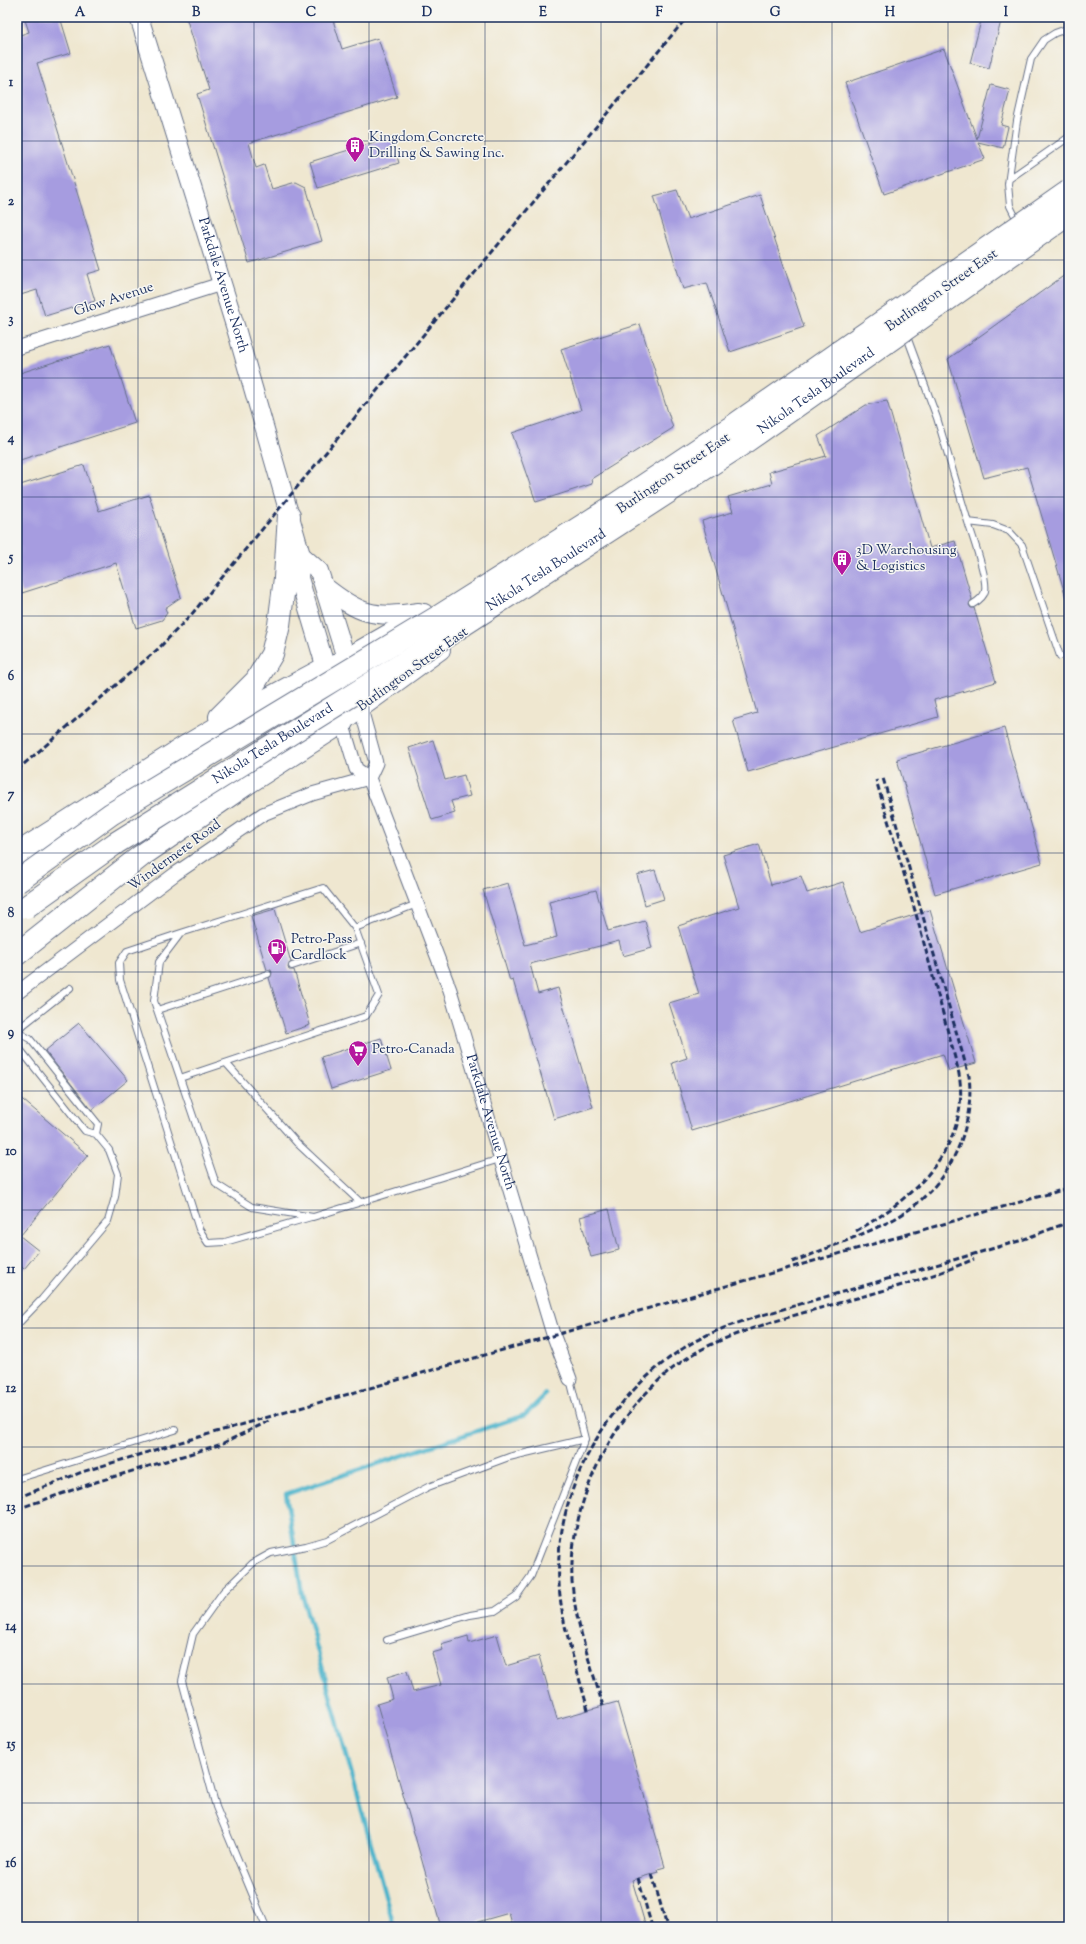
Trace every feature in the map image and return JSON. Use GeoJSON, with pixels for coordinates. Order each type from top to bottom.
{"type":"FeatureCollection","features":[{"type":"Feature","properties":{"kind":"highway","name":"Nikola Tesla Boulevard"},"geometry":{"type":"LineString","coordinates":[[17,882],[112,814],[440,615],[604,512],[730,428],[1069,192]]}},
{"type":"Feature","properties":{"kind":"highway","name":"Nikola Tesla Boulevard"},"geometry":{"type":"LineString","coordinates":[[22,911],[116,843],[440,640],[741,445],[1069,214]]}},
{"type":"Feature","properties":{"kind":"highway"},"geometry":{"type":"LineString","coordinates":[[185,747],[224,714],[256,681],[272,654],[279,625],[285,578],[288,515]]}},
{"type":"Feature","properties":{"kind":"highway"},"geometry":{"type":"LineString","coordinates":[[246,784],[309,724],[334,695],[346,668],[346,657]]}},
{"type":"Feature","properties":{"kind":"highway"},"geometry":{"type":"LineString","coordinates":[[17,854],[185,747],[246,711],[326,668]]}},
{"type":"Feature","properties":{"kind":"highway"},"geometry":{"type":"LineString","coordinates":[[17,954],[142,856],[246,784],[342,722]]}},
{"type":"Feature","properties":{"kind":"main road","name":"Parkdale Avenue North"},"geometry":{"type":"LineString","coordinates":[[139,17],[237,332],[288,515],[301,555],[299,578],[342,722]]}},
{"type":"Feature","properties":{"kind":"main road","name":"Burlington Street East"},"geometry":{"type":"LineString","coordinates":[[342,722],[517,595],[555,553],[694,461],[1069,202]]}},
{"type":"Feature","properties":{"kind":"main road","name":"Burlington Street East"},"geometry":{"type":"LineString","coordinates":[[326,668],[502,571],[555,553]]}},
{"type":"Feature","properties":{"kind":"main road"},"geometry":{"type":"LineString","coordinates":[[301,555],[319,570],[361,709]]}},
{"type":"Feature","properties":{"kind":"main road"},"geometry":{"type":"LineString","coordinates":[[342,722],[342,705],[346,693],[353,683],[445,617],[502,571]]}},
{"type":"Feature","properties":{"kind":"main road"},"geometry":{"type":"LineString","coordinates":[[324,586],[346,603],[360,610],[379,616],[396,616],[430,610]]}},
{"type":"Feature","properties":{"kind":"street","name":"Glow Avenue"},"geometry":{"type":"LineString","coordinates":[[17,348],[221,284]]}},
{"type":"Feature","properties":{"kind":"street"},"geometry":{"type":"LineString","coordinates":[[361,709],[376,763],[369,778]]}},
{"type":"Feature","properties":{"kind":"street","name":"Parkdale Avenue North"},"geometry":{"type":"LineString","coordinates":[[342,722],[356,769],[369,778],[450,990],[554,1334],[570,1379]]}},
{"type":"Feature","properties":{"kind":"street","name":"Windermere Road"},"geometry":{"type":"LineString","coordinates":[[17,993],[175,874],[263,814],[312,794],[369,778]]}},
{"type":"Feature","properties":{"kind":"lane"},"geometry":{"type":"LineString","coordinates":[[1023,234],[1010,206],[1009,179],[1017,121],[1031,59],[1044,40],[1055,33],[1069,28]]}},
{"type":"Feature","properties":{"kind":"lane"},"geometry":{"type":"LineString","coordinates":[[1009,179],[1069,137]]}},
{"type":"Feature","properties":{"kind":"lane"},"geometry":{"type":"LineString","coordinates":[[903,326],[935,411],[982,570],[986,590],[982,597],[973,604]]}},
{"type":"Feature","properties":{"kind":"lane"},"geometry":{"type":"LineString","coordinates":[[968,522],[993,525],[1009,531],[1022,545],[1060,656]]}},
{"type":"Feature","properties":{"kind":"lane"},"geometry":{"type":"LineString","coordinates":[[180,1078],[366,1016],[379,995],[355,928],[323,888],[127,951],[119,963],[120,980],[199,1229],[208,1243],[225,1242],[312,1217],[500,1158]]}},
{"type":"Feature","properties":{"kind":"lane"},"geometry":{"type":"LineString","coordinates":[[355,928],[417,904]]}},
{"type":"Feature","properties":{"kind":"lane"},"geometry":{"type":"LineString","coordinates":[[181,933],[159,962],[154,1001],[216,1184],[252,1207],[312,1217]]}},
{"type":"Feature","properties":{"kind":"lane"},"geometry":{"type":"LineString","coordinates":[[292,966],[361,943]]}},
{"type":"Feature","properties":{"kind":"lane"},"geometry":{"type":"LineString","coordinates":[[156,1010],[268,974]]}},
{"type":"Feature","properties":{"kind":"lane"},"geometry":{"type":"LineString","coordinates":[[70,988],[17,1031],[30,1038],[98,1124],[96,1134]]}},
{"type":"Feature","properties":{"kind":"lane"},"geometry":{"type":"LineString","coordinates":[[17,1039],[19,1048],[86,1131],[96,1134],[109,1150],[118,1174],[116,1197],[108,1221],[42,1299],[17,1325]]}},
{"type":"Feature","properties":{"kind":"lane"},"geometry":{"type":"LineString","coordinates":[[226,1063],[297,1143],[360,1202]]}},
{"type":"Feature","properties":{"kind":"lane"},"geometry":{"type":"LineString","coordinates":[[387,1640],[470,1615],[495,1611],[516,1597],[531,1576],[585,1439],[570,1379]]}},
{"type":"Feature","properties":{"kind":"lane"},"geometry":{"type":"LineString","coordinates":[[17,1479],[175,1430]]}},
{"type":"Feature","properties":{"kind":"lane"},"geometry":{"type":"LineString","coordinates":[[266,1927],[216,1807],[182,1682],[193,1634],[223,1592],[253,1563],[271,1553],[327,1540],[428,1487],[509,1456],[585,1439]]}},
{"type":"Feature","properties":{"kind":"building"},"geometry":{"type":"Polygon","coordinates":[[[24,17],[60,17],[71,53],[37,63],[101,270],[87,274],[95,301],[45,316],[37,290],[17,296],[17,36],[29,32],[24,17]]]}},
{"type":"Feature","properties":{"kind":"building"},"geometry":{"type":"Polygon","coordinates":[[[186,17],[332,17],[342,49],[378,38],[397,97],[249,143],[256,168],[264,165],[272,189],[296,182],[306,187],[322,241],[249,263],[197,94],[209,90],[186,17]]]}},
{"type":"Feature","properties":{"kind":"building"},"geometry":{"type":"Polygon","coordinates":[[[982,17],[1002,17],[989,68],[970,63],[982,17]]]}},
{"type":"Feature","properties":{"kind":"building"},"geometry":{"type":"Polygon","coordinates":[[[944,49],[977,139],[991,85],[1010,90],[1001,125],[1008,127],[1003,148],[978,142],[985,159],[884,194],[845,83],[944,49]]]}},
{"type":"Feature","properties":{"kind":"building","name":"Kingdom Concrete Drilling & Sawing Inc."},"geometry":{"type":"Polygon","coordinates":[[[391,137],[399,163],[318,188],[310,162],[391,137]]]}},
{"type":"Feature","properties":{"kind":"building"},"geometry":{"type":"Polygon","coordinates":[[[677,190],[688,219],[760,195],[804,327],[730,352],[707,283],[683,289],[654,196],[677,190]]]}},
{"type":"Feature","properties":{"kind":"building"},"geometry":{"type":"Polygon","coordinates":[[[1069,272],[1069,596],[1066,597],[1027,467],[984,478],[948,359],[1069,272]]]}},
{"type":"Feature","properties":{"kind":"building"},"geometry":{"type":"Polygon","coordinates":[[[640,324],[673,428],[591,479],[592,484],[536,502],[512,433],[581,410],[561,349],[640,324]]]}},
{"type":"Feature","properties":{"kind":"building"},"geometry":{"type":"Polygon","coordinates":[[[110,344],[135,423],[17,461],[17,374],[110,344]]]}},
{"type":"Feature","properties":{"kind":"building","name":"3D Warehousing & Logistics"},"geometry":{"type":"Polygon","coordinates":[[[887,401],[930,548],[955,541],[972,599],[969,605],[971,608],[974,608],[996,682],[934,700],[938,717],[748,772],[733,720],[757,713],[702,521],[733,512],[728,497],[772,484],[769,472],[826,456],[818,436],[866,405],[887,401]]]}},
{"type":"Feature","properties":{"kind":"building"},"geometry":{"type":"Polygon","coordinates":[[[84,465],[99,511],[149,495],[181,597],[165,608],[167,613],[162,620],[136,628],[116,563],[22,593],[17,577],[17,486],[84,465]]]}},
{"type":"Feature","properties":{"kind":"building"},"geometry":{"type":"Polygon","coordinates":[[[1004,728],[1042,863],[935,894],[897,759],[1004,728]]]}},
{"type":"Feature","properties":{"kind":"building"},"geometry":{"type":"Polygon","coordinates":[[[433,740],[445,780],[464,775],[470,796],[451,801],[455,813],[432,820],[409,748],[433,740]]]}},
{"type":"Feature","properties":{"kind":"building"},"geometry":{"type":"Polygon","coordinates":[[[759,844],[771,885],[801,876],[807,893],[843,882],[860,932],[930,910],[976,1063],[949,1071],[943,1054],[692,1131],[672,1063],[687,1058],[669,1003],[699,994],[678,926],[739,907],[723,855],[759,844]]]}},
{"type":"Feature","properties":{"kind":"building"},"geometry":{"type":"Polygon","coordinates":[[[655,870],[664,899],[645,905],[637,875],[655,870]]]}},
{"type":"Feature","properties":{"kind":"building"},"geometry":{"type":"Polygon","coordinates":[[[508,883],[525,945],[557,937],[549,902],[596,890],[608,931],[645,921],[652,948],[623,956],[619,941],[530,964],[538,994],[558,988],[593,1107],[554,1119],[513,980],[510,981],[483,890],[508,883]]]}},
{"type":"Feature","properties":{"kind":"building"},"geometry":{"type":"Polygon","coordinates":[[[275,909],[291,962],[288,967],[289,970],[294,970],[310,1025],[286,1033],[269,978],[272,973],[271,970],[267,970],[251,916],[275,909]]]}},
{"type":"Feature","properties":{"kind":"building"},"geometry":{"type":"Polygon","coordinates":[[[79,1023],[128,1080],[92,1110],[45,1051],[79,1023]]]}},
{"type":"Feature","properties":{"kind":"building"},"geometry":{"type":"Polygon","coordinates":[[[381,1038],[391,1070],[331,1089],[321,1057],[381,1038]]]}},
{"type":"Feature","properties":{"kind":"building"},"geometry":{"type":"Polygon","coordinates":[[[17,1095],[88,1155],[20,1236],[39,1251],[24,1269],[17,1263],[17,1095]]]}},
{"type":"Feature","properties":{"kind":"building"},"geometry":{"type":"Polygon","coordinates":[[[609,1209],[619,1250],[591,1257],[580,1217],[609,1209]]]}},
{"type":"Feature","properties":{"kind":"building"},"geometry":{"type":"Polygon","coordinates":[[[497,1635],[506,1666],[539,1656],[557,1719],[617,1702],[665,1867],[658,1869],[659,1872],[632,1880],[646,1927],[513,1927],[509,1913],[460,1927],[441,1927],[377,1704],[393,1699],[387,1677],[407,1671],[413,1692],[441,1685],[432,1653],[443,1650],[441,1644],[468,1636],[469,1643],[497,1635]]]}},
{"type":"Feature","properties":{"kind":"waterway"},"geometry":{"type":"LineString","coordinates":[[394,1927],[302,1594],[286,1494],[525,1415],[546,1394]]}},
{"type":"Feature","properties":{"kind":"railway"},"geometry":{"type":"LineString","coordinates":[[17,770],[158,649],[191,615],[687,17]]}},
{"type":"Feature","properties":{"kind":"railway"},"geometry":{"type":"LineString","coordinates":[[792,1262],[883,1225],[907,1211],[922,1199],[936,1185],[947,1169],[956,1152],[968,1115],[970,1096],[969,1076],[883,778]]}},
{"type":"Feature","properties":{"kind":"railway"},"geometry":{"type":"LineString","coordinates":[[856,1231],[878,1218],[899,1202],[918,1185],[935,1165],[948,1144],[957,1121],[961,1096],[958,1069],[916,914],[876,780]]}},
{"type":"Feature","properties":{"kind":"railway"},"geometry":{"type":"LineString","coordinates":[[17,1498],[82,1472],[174,1444],[1069,1188]]}},
{"type":"Feature","properties":{"kind":"railway"},"geometry":{"type":"LineString","coordinates":[[588,1710],[570,1647],[560,1599],[560,1548],[566,1513],[576,1480],[592,1448],[611,1418],[633,1390],[659,1366],[687,1346],[740,1322],[1019,1241],[1069,1222]]}},
{"type":"Feature","properties":{"kind":"railway"},"geometry":{"type":"LineString","coordinates":[[603,1706],[576,1612],[572,1581],[574,1545],[581,1509],[594,1474],[611,1440],[633,1408],[658,1381],[687,1358],[719,1341],[782,1319],[911,1282],[974,1259]]}},
{"type":"Feature","properties":{"kind":"railway"},"geometry":{"type":"LineString","coordinates":[[17,1509],[96,1482],[219,1445],[271,1420]]}},
{"type":"Feature","properties":{"kind":"railway"},"geometry":{"type":"LineString","coordinates":[[652,1874],[667,1927]]}},
{"type":"Feature","properties":{"kind":"railway"},"geometry":{"type":"LineString","coordinates":[[638,1878],[652,1927]]}},
{"type":"Feature","properties":{"kind":"place","name":"Kingdom Concrete Drilling & Sawing Inc."},"geometry":{"type":"Point","coordinates":[355,163]}},
{"type":"Feature","properties":{"kind":"place","name":"3D Warehousing & Logistics"},"geometry":{"type":"Point","coordinates":[842,576]}},
{"type":"Feature","properties":{"kind":"place","name":"Petro-Pass Cardlock"},"geometry":{"type":"Point","coordinates":[277,965]}},
{"type":"Feature","properties":{"kind":"place","name":"Petro-Canada"},"geometry":{"type":"Point","coordinates":[358,1067]}}]}
